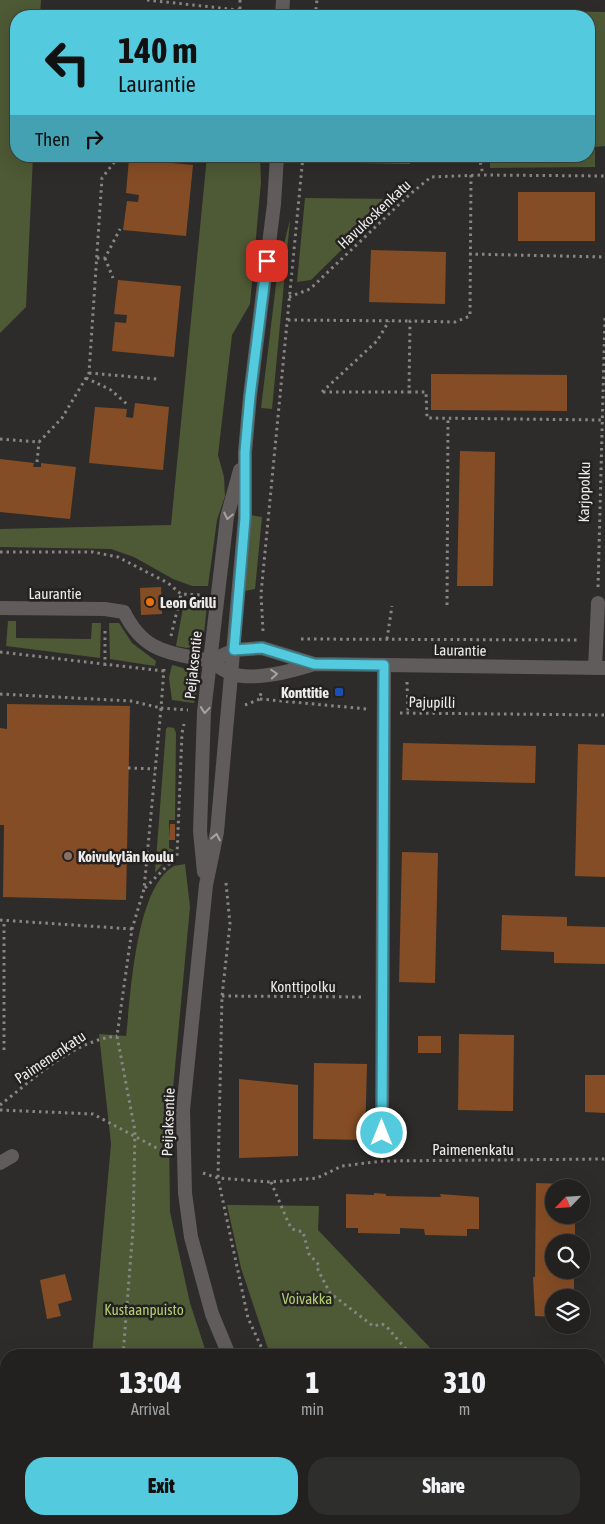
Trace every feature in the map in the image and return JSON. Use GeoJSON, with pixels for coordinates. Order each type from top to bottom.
{"type":"FeatureCollection","features":[{"type":"Feature","properties":{"kind":"main road","name":"Peijaksentie"},"geometry":{"type":"LineString","coordinates":[[227,1349],[212,1314],[191,1237],[184,1167],[183,1110],[206,884],[218,832],[245,518],[245,452],[250,396],[274,204],[277,162]]}},
{"type":"Feature","properties":{"kind":"main road","name":"Peijaksentie"},"geometry":{"type":"LineString","coordinates":[[206,884],[200,831],[204,712],[227,517],[245,452]]}},
{"type":"Feature","properties":{"kind":"main road"},"geometry":{"type":"LineString","coordinates":[[598,603],[596,640],[600,668]]}},
{"type":"Feature","properties":{"kind":"main road","name":"Laurantie"},"geometry":{"type":"LineString","coordinates":[[0,608],[105,608],[124,612],[139,637],[155,649],[210,661],[232,674],[285,674],[314,664]]}},
{"type":"Feature","properties":{"kind":"main road","name":"Laurantie"},"geometry":{"type":"LineString","coordinates":[[210,661],[234,650],[262,648],[314,664],[600,668]]}},
{"type":"Feature","properties":{"kind":"main road"},"geometry":{"type":"LineString","coordinates":[[382,1133],[384,665]]}},
{"type":"Feature","properties":{"kind":"path"},"geometry":{"type":"LineString","coordinates":[[147,0],[239,10],[240,0]]}},
{"type":"Feature","properties":{"kind":"path"},"geometry":{"type":"LineString","coordinates":[[37,462],[39,442],[62,418],[89,373],[102,178],[114,162]]}},
{"type":"Feature","properties":{"kind":"path"},"geometry":{"type":"LineString","coordinates":[[261,594],[302,162]]}},
{"type":"Feature","properties":{"kind":"path"},"geometry":{"type":"LineString","coordinates":[[480,162],[483,175]]}},
{"type":"Feature","properties":{"kind":"path"},"geometry":{"type":"LineString","coordinates":[[288,320],[456,322],[470,316],[471,175]]}},
{"type":"Feature","properties":{"kind":"path","name":"Havukoskenkatu"},"geometry":{"type":"LineString","coordinates":[[289,297],[310,289],[409,195],[431,177],[471,175],[605,176]]}},
{"type":"Feature","properties":{"kind":"path"},"geometry":{"type":"LineString","coordinates":[[113,278],[106,258],[120,229]]}},
{"type":"Feature","properties":{"kind":"path"},"geometry":{"type":"LineString","coordinates":[[469,254],[605,257]]}},
{"type":"Feature","properties":{"kind":"path"},"geometry":{"type":"LineString","coordinates":[[97,258],[106,258]]}},
{"type":"Feature","properties":{"kind":"path","name":"Karjopolku"},"geometry":{"type":"LineString","coordinates":[[598,603],[605,317]]}},
{"type":"Feature","properties":{"kind":"path"},"geometry":{"type":"LineString","coordinates":[[389,321],[377,341],[322,392],[426,392],[427,418],[602,420]]}},
{"type":"Feature","properties":{"kind":"path"},"geometry":{"type":"LineString","coordinates":[[409,392],[410,321]]}},
{"type":"Feature","properties":{"kind":"path"},"geometry":{"type":"LineString","coordinates":[[89,373],[157,379]]}},
{"type":"Feature","properties":{"kind":"path"},"geometry":{"type":"LineString","coordinates":[[86,378],[111,390],[129,406]]}},
{"type":"Feature","properties":{"kind":"path"},"geometry":{"type":"LineString","coordinates":[[447,605],[448,418]]}},
{"type":"Feature","properties":{"kind":"path"},"geometry":{"type":"LineString","coordinates":[[0,439],[39,442]]}},
{"type":"Feature","properties":{"kind":"path"},"geometry":{"type":"LineString","coordinates":[[0,552],[93,552],[118,557],[168,583],[181,594],[164,672],[144,889],[132,929],[117,1036],[135,1131],[132,1229],[123,1349]]}},
{"type":"Feature","properties":{"kind":"path"},"geometry":{"type":"LineString","coordinates":[[387,639],[388,620],[392,606]]}},
{"type":"Feature","properties":{"kind":"path"},"geometry":{"type":"LineString","coordinates":[[105,608],[105,666]]}},
{"type":"Feature","properties":{"kind":"path"},"geometry":{"type":"LineString","coordinates":[[292,639],[596,640]]}},
{"type":"Feature","properties":{"kind":"path"},"geometry":{"type":"LineString","coordinates":[[0,652],[164,672]]}},
{"type":"Feature","properties":{"kind":"path"},"geometry":{"type":"LineString","coordinates":[[0,694],[131,701],[161,708],[188,710],[182,733],[177,856],[144,889]]}},
{"type":"Feature","properties":{"kind":"path","name":"Pajupilli"},"geometry":{"type":"LineString","coordinates":[[260,700],[347,706],[384,712],[605,715]]}},
{"type":"Feature","properties":{"kind":"path"},"geometry":{"type":"LineString","coordinates":[[128,768],[155,769]]}},
{"type":"Feature","properties":{"kind":"path"},"geometry":{"type":"LineString","coordinates":[[226,875],[230,924],[222,996],[218,1178],[248,1318],[262,1349]]}},
{"type":"Feature","properties":{"kind":"path"},"geometry":{"type":"LineString","coordinates":[[4,1050],[2,920],[132,929]]}},
{"type":"Feature","properties":{"kind":"path","name":"Konttipolku"},"geometry":{"type":"LineString","coordinates":[[222,996],[383,998]]}},
{"type":"Feature","properties":{"kind":"path","name":"Paimenenkatu"},"geometry":{"type":"LineString","coordinates":[[0,1105],[66,1056],[97,1039],[117,1036]]}},
{"type":"Feature","properties":{"kind":"path"},"geometry":{"type":"LineString","coordinates":[[0,1110],[93,1114],[174,1158]]}},
{"type":"Feature","properties":{"kind":"path","name":"Paimenenkatu"},"geometry":{"type":"LineString","coordinates":[[199,1171],[218,1178],[271,1182],[317,1178],[342,1166],[383,1160],[605,1159]]}},
{"type":"Feature","properties":{"kind":"path"},"geometry":{"type":"LineString","coordinates":[[271,1182],[292,1229],[303,1232],[309,1254],[320,1265],[318,1270],[330,1293],[373,1326],[382,1324],[386,1326],[406,1349]]}},
{"type":"Feature","properties":{"kind":"green space"},"geometry":{"type":"Polygon","coordinates":[[[0,0],[41,0],[40,10],[10,10],[10,162],[33,162],[26,307],[0,333],[0,0]]]}},
{"type":"Feature","properties":{"kind":"green space"},"geometry":{"type":"Polygon","coordinates":[[[595,12],[605,12],[605,146],[595,147],[595,12]]]}},
{"type":"Feature","properties":{"kind":"green space"},"geometry":{"type":"Polygon","coordinates":[[[206,162],[260,162],[261,182],[250,304],[232,335],[218,455],[224,477],[225,496],[217,520],[208,586],[192,586],[173,579],[134,557],[111,549],[0,547],[0,529],[171,525],[206,162]]]}},
{"type":"Feature","properties":{"kind":"green space"},"geometry":{"type":"Polygon","coordinates":[[[490,162],[595,162],[595,167],[490,168],[490,162]]]}},
{"type":"Feature","properties":{"kind":"green space"},"geometry":{"type":"Polygon","coordinates":[[[305,198],[393,199],[311,280],[297,282],[305,198]]]}},
{"type":"Feature","properties":{"kind":"green space"},"geometry":{"type":"Polygon","coordinates":[[[290,220],[272,409],[261,408],[278,268],[290,220]]]}},
{"type":"Feature","properties":{"kind":"green space"},"geometry":{"type":"Polygon","coordinates":[[[250,515],[262,517],[255,589],[245,591],[250,515]]]}},
{"type":"Feature","properties":{"kind":"green space"},"geometry":{"type":"Polygon","coordinates":[[[196,602],[207,605],[204,634],[194,646],[187,648],[176,646],[183,608],[187,604],[196,602]]]}},
{"type":"Feature","properties":{"kind":"green space"},"geometry":{"type":"Polygon","coordinates":[[[8,621],[16,621],[16,638],[91,639],[92,623],[101,623],[100,658],[6,646],[8,621]]]}},
{"type":"Feature","properties":{"kind":"green space"},"geometry":{"type":"Polygon","coordinates":[[[109,623],[119,623],[132,643],[156,661],[155,666],[110,659],[109,623]]]}},
{"type":"Feature","properties":{"kind":"green space"},"geometry":{"type":"Polygon","coordinates":[[[172,665],[187,670],[195,677],[197,688],[194,703],[172,700],[169,678],[172,665]]]}},
{"type":"Feature","properties":{"kind":"green space"},"geometry":{"type":"Polygon","coordinates":[[[168,727],[174,728],[176,733],[175,820],[169,820],[169,848],[174,850],[155,873],[166,729],[168,727]]]}},
{"type":"Feature","properties":{"kind":"green space","name":"Kustaanpuisto"},"geometry":{"type":"Polygon","coordinates":[[[185,864],[190,907],[169,1131],[170,1212],[190,1303],[205,1349],[93,1349],[111,1144],[99,1034],[126,1036],[133,970],[143,919],[151,896],[161,878],[174,866],[185,864]]]}},
{"type":"Feature","properties":{"kind":"green space","name":"Voivakka"},"geometry":{"type":"Polygon","coordinates":[[[227,1205],[319,1206],[318,1230],[431,1349],[268,1349],[241,1268],[227,1205]]]}},
{"type":"Feature","properties":{"kind":"building"},"geometry":{"type":"Polygon","coordinates":[[[129,162],[161,162],[193,165],[186,236],[123,230],[127,201],[138,202],[139,195],[126,193],[129,162]]]}},
{"type":"Feature","properties":{"kind":"building"},"geometry":{"type":"Polygon","coordinates":[[[410,162],[410,164],[359,163],[410,162]]]}},
{"type":"Feature","properties":{"kind":"building"},"geometry":{"type":"Polygon","coordinates":[[[518,192],[595,192],[595,241],[518,241],[518,192]]]}},
{"type":"Feature","properties":{"kind":"building"},"geometry":{"type":"Polygon","coordinates":[[[371,250],[446,252],[445,304],[369,302],[371,250]]]}},
{"type":"Feature","properties":{"kind":"building"},"geometry":{"type":"Polygon","coordinates":[[[118,280],[181,286],[174,357],[112,351],[115,322],[126,323],[127,315],[114,314],[118,280]]]}},
{"type":"Feature","properties":{"kind":"building"},"geometry":{"type":"Polygon","coordinates":[[[431,374],[567,375],[567,411],[431,410],[431,374]]]}},
{"type":"Feature","properties":{"kind":"building"},"geometry":{"type":"Polygon","coordinates":[[[135,403],[169,407],[163,470],[89,463],[95,407],[127,409],[126,417],[133,418],[135,403]]]}},
{"type":"Feature","properties":{"kind":"building"},"geometry":{"type":"Polygon","coordinates":[[[460,451],[495,452],[493,586],[457,586],[460,451]]]}},
{"type":"Feature","properties":{"kind":"building"},"geometry":{"type":"Polygon","coordinates":[[[0,459],[34,463],[33,467],[41,467],[41,463],[76,467],[70,519],[0,512],[0,459]]]}},
{"type":"Feature","properties":{"kind":"building"},"geometry":{"type":"Polygon","coordinates":[[[161,587],[162,614],[141,615],[140,588],[161,587]]]}},
{"type":"Feature","properties":{"kind":"building"},"geometry":{"type":"Polygon","coordinates":[[[7,704],[130,706],[126,900],[3,897],[4,825],[0,825],[0,728],[7,729],[7,704]]]}},
{"type":"Feature","properties":{"kind":"building"},"geometry":{"type":"Polygon","coordinates":[[[403,743],[536,746],[535,783],[402,780],[403,743]]]}},
{"type":"Feature","properties":{"kind":"building"},"geometry":{"type":"Polygon","coordinates":[[[578,744],[605,745],[605,877],[575,876],[578,744]]]}},
{"type":"Feature","properties":{"kind":"building"},"geometry":{"type":"Polygon","coordinates":[[[170,824],[175,824],[175,840],[169,840],[170,824]]]}},
{"type":"Feature","properties":{"kind":"building"},"geometry":{"type":"Polygon","coordinates":[[[402,852],[438,853],[435,983],[399,982],[402,852]]]}},
{"type":"Feature","properties":{"kind":"building"},"geometry":{"type":"Polygon","coordinates":[[[502,915],[567,917],[567,926],[605,927],[605,964],[554,963],[554,952],[501,950],[502,915]]]}},
{"type":"Feature","properties":{"kind":"building"},"geometry":{"type":"Polygon","coordinates":[[[459,1034],[514,1035],[513,1111],[458,1110],[459,1034]]]}},
{"type":"Feature","properties":{"kind":"building"},"geometry":{"type":"Polygon","coordinates":[[[418,1036],[441,1036],[441,1053],[418,1053],[418,1036]]]}},
{"type":"Feature","properties":{"kind":"building"},"geometry":{"type":"Polygon","coordinates":[[[314,1063],[367,1064],[365,1140],[313,1139],[314,1063]]]}},
{"type":"Feature","properties":{"kind":"building"},"geometry":{"type":"Polygon","coordinates":[[[585,1075],[605,1075],[605,1113],[585,1112],[585,1075]]]}},
{"type":"Feature","properties":{"kind":"building"},"geometry":{"type":"Polygon","coordinates":[[[239,1079],[298,1085],[298,1156],[239,1158],[239,1079]]]}},
{"type":"Feature","properties":{"kind":"building"},"geometry":{"type":"Polygon","coordinates":[[[536,1183],[545,1183],[545,1224],[575,1224],[575,1234],[545,1234],[545,1279],[574,1279],[574,1289],[545,1289],[545,1317],[535,1316],[533,1277],[535,1277],[536,1183]]]}},
{"type":"Feature","properties":{"kind":"building"},"geometry":{"type":"Polygon","coordinates":[[[374,1193],[386,1194],[386,1196],[441,1197],[440,1194],[479,1197],[479,1229],[467,1229],[467,1236],[425,1235],[424,1229],[400,1228],[400,1234],[358,1233],[358,1228],[346,1228],[346,1194],[374,1195],[374,1193]]]}},
{"type":"Feature","properties":{"kind":"building"},"geometry":{"type":"Polygon","coordinates":[[[65,1274],[72,1300],[58,1304],[61,1316],[47,1319],[40,1280],[65,1274]]]}},
{"type":"Feature","properties":{"kind":"place","name":"Leon Grilli"},"geometry":{"type":"Point","coordinates":[150,602]}},
{"type":"Feature","properties":{"kind":"place","name":"Konttitie"},"geometry":{"type":"Point","coordinates":[339,692]}},
{"type":"Feature","properties":{"kind":"place","name":"Koivukylän koulu"},"geometry":{"type":"Point","coordinates":[68,856]}},
{"type":"Feature","properties":{"kind":"route"},"geometry":{"type":"LineString","coordinates":[[267,261],[245,452],[245,518],[234,650],[262,648],[314,664],[384,665],[382,1133]]}}]}
